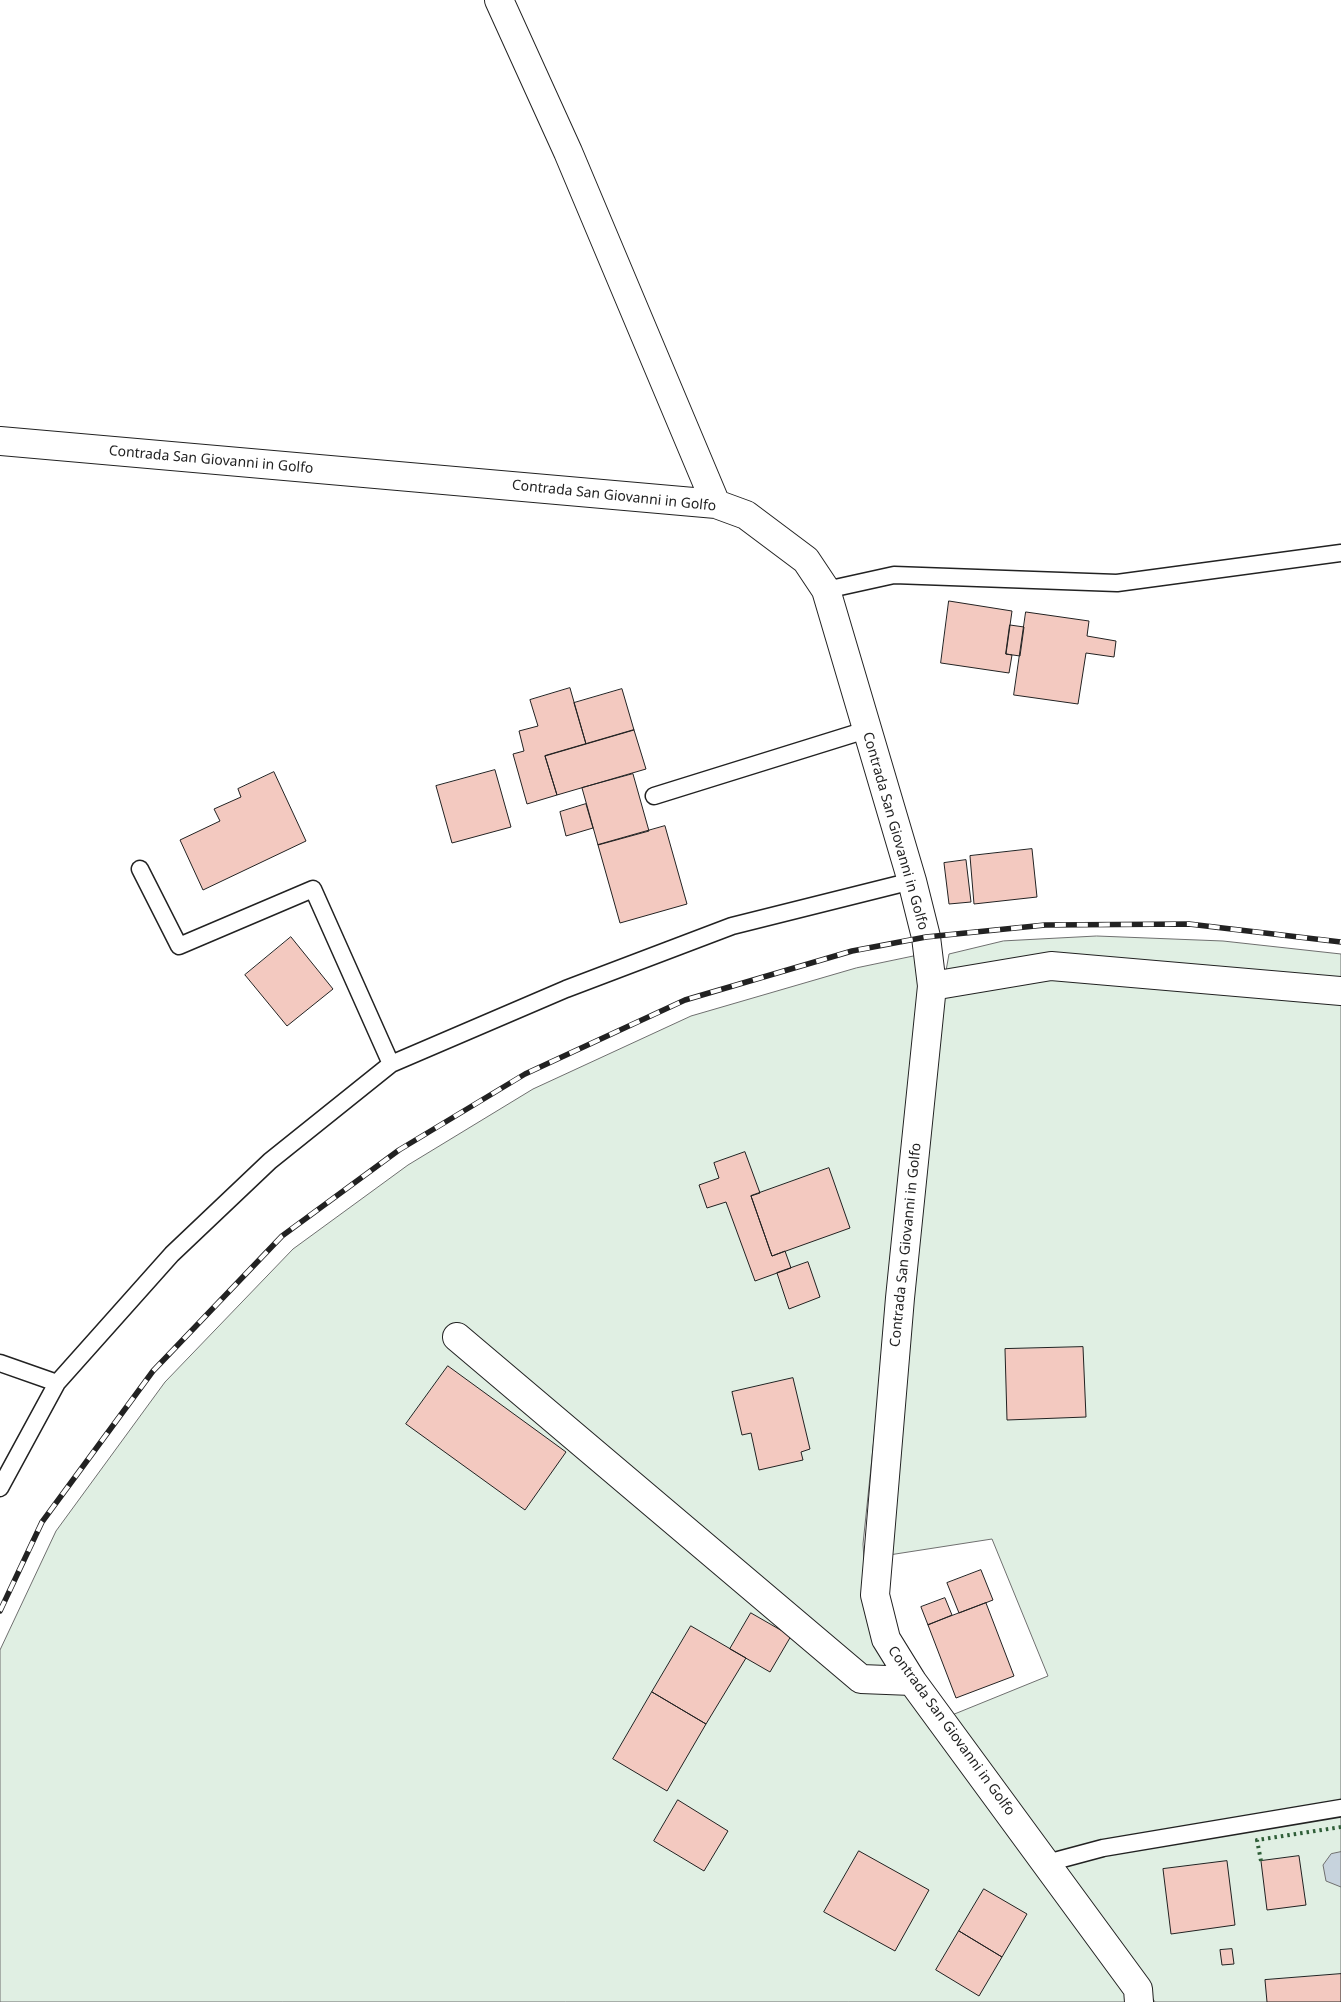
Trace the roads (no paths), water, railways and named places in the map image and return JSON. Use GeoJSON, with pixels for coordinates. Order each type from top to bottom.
{"type":"FeatureCollection","features":[{"type":"Feature","properties":{"kind":"street"},"geometry":{"type":"LineString","coordinates":[[499,0],[568,152],[716,504]]}},
{"type":"Feature","properties":{"kind":"street","name":"Contrada San Giovanni in Golfo"},"geometry":{"type":"LineString","coordinates":[[0,441],[716,504],[746,515],[806,560],[826,590],[912,881],[926,937],[932,986],[900,1298],[875,1595],[886,1639],[912,1681],[1138,1989],[1139,2002]]}},
{"type":"Feature","properties":{"kind":"street"},"geometry":{"type":"LineString","coordinates":[[932,986],[1051,966],[1341,991]]}},
{"type":"Feature","properties":{"kind":"street"},"geometry":{"type":"LineString","coordinates":[[457,1337],[860,1679],[912,1681]]}},
{"type":"Feature","properties":{"kind":"lane"},"geometry":{"type":"LineString","coordinates":[[826,590],[894,576],[1117,583],[1341,553]]}},
{"type":"Feature","properties":{"kind":"lane"},"geometry":{"type":"LineString","coordinates":[[654,796],[866,730]]}},
{"type":"Feature","properties":{"kind":"lane"},"geometry":{"type":"LineString","coordinates":[[140,869],[179,946],[313,889],[391,1064]]}},
{"type":"Feature","properties":{"kind":"lane"},"geometry":{"type":"LineString","coordinates":[[0,1488],[57,1383],[186,1241],[270,1160],[391,1064],[566,989],[732,926],[912,881]]}},
{"type":"Feature","properties":{"kind":"lane"},"geometry":{"type":"LineString","coordinates":[[0,1363],[57,1383]]}},
{"type":"Feature","properties":{"kind":"lane"},"geometry":{"type":"LineString","coordinates":[[1047,1863],[1103,1848],[1341,1808]]}},
{"type":"Feature","properties":{"kind":"railway"},"geometry":{"type":"LineString","coordinates":[[0,1611],[42,1522],[153,1371],[282,1236],[399,1150],[525,1074],[685,1000],[852,951],[926,937],[1045,925],[1189,924],[1341,942]]}}]}
